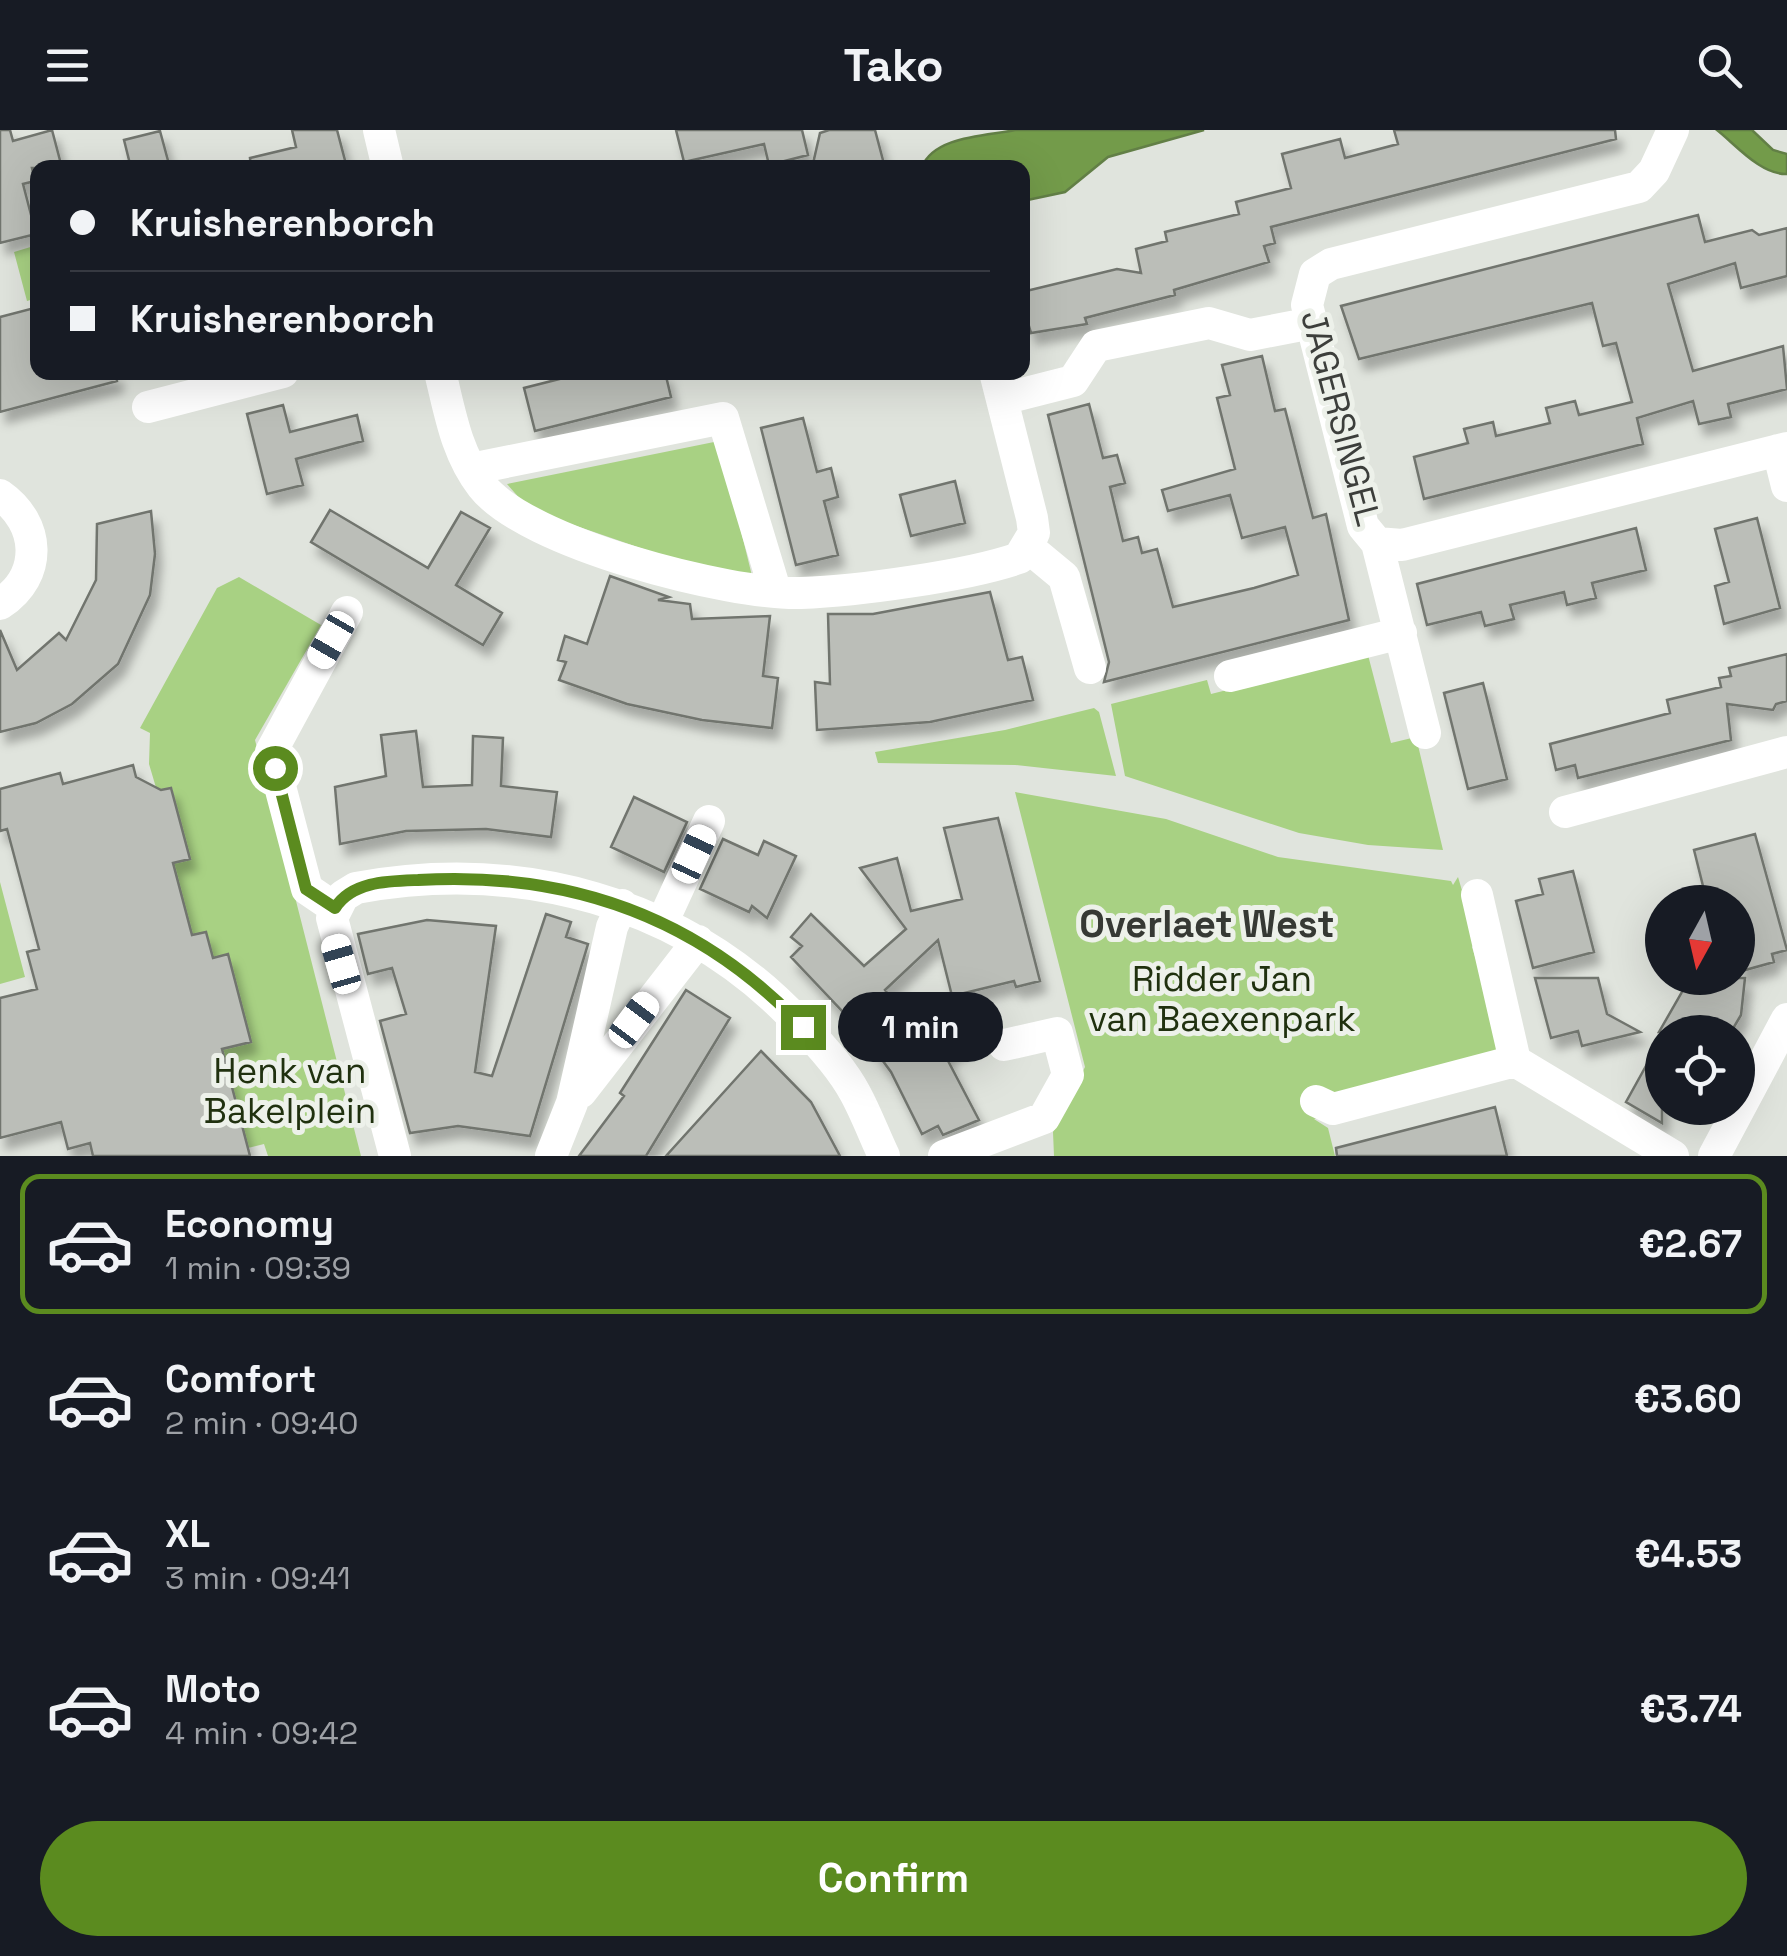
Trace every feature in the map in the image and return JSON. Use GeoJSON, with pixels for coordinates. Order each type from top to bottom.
{"type":"FeatureCollection","features":[{"type":"Feature","properties":{"kind":"street"},"geometry":{"type":"LineString","coordinates":[[379,130],[386,160]]}},
{"type":"Feature","properties":{"kind":"street","name":"JAGERSINGEL"},"geometry":{"type":"LineString","coordinates":[[1673,130],[1654,171],[1639,187],[1331,264],[1315,274],[1308,290],[1312,323],[1362,526],[1377,543],[1402,546],[1783,449]]}},
{"type":"Feature","properties":{"kind":"street"},"geometry":{"type":"LineString","coordinates":[[442,380],[458,446],[499,504],[551,532],[674,572],[742,588],[799,593],[1004,564],[1019,558],[1028,548],[1032,518],[999,386],[1074,380],[1096,346],[1209,323],[1250,336],[1312,323]]}},
{"type":"Feature","properties":{"kind":"street"},"geometry":{"type":"LineString","coordinates":[[148,407],[252,380]]}},
{"type":"Feature","properties":{"kind":"street"},"geometry":{"type":"LineString","coordinates":[[471,469],[723,418],[775,590]]}},
{"type":"Feature","properties":{"kind":"street"},"geometry":{"type":"LineString","coordinates":[[1783,449],[1787,486]]}},
{"type":"Feature","properties":{"kind":"street"},"geometry":{"type":"LineString","coordinates":[[0,495],[18,507],[31,528],[32,554],[26,578],[0,604]]}},
{"type":"Feature","properties":{"kind":"street"},"geometry":{"type":"LineString","coordinates":[[1377,543],[1425,733]]}},
{"type":"Feature","properties":{"kind":"street"},"geometry":{"type":"LineString","coordinates":[[1028,548],[1064,577],[1090,668]]}},
{"type":"Feature","properties":{"kind":"street"},"geometry":{"type":"LineString","coordinates":[[335,908],[306,889],[270,752],[347,612]]}},
{"type":"Feature","properties":{"kind":"street"},"geometry":{"type":"LineString","coordinates":[[1230,676],[1401,633]]}},
{"type":"Feature","properties":{"kind":"street"},"geometry":{"type":"LineString","coordinates":[[1565,812],[1787,752]]}},
{"type":"Feature","properties":{"kind":"street"},"geometry":{"type":"LineString","coordinates":[[663,921],[709,821]]}},
{"type":"Feature","properties":{"kind":"street"},"geometry":{"type":"LineString","coordinates":[[395,1156],[332,930],[335,908],[356,888],[449,878],[514,880],[622,905],[663,921],[698,941],[743,970],[823,1048],[854,1092],[884,1156]]}},
{"type":"Feature","properties":{"kind":"street"},"geometry":{"type":"LineString","coordinates":[[1477,895],[1516,1061],[1673,1156]]}},
{"type":"Feature","properties":{"kind":"street"},"geometry":{"type":"LineString","coordinates":[[551,1156],[572,1103],[612,928],[622,905]]}},
{"type":"Feature","properties":{"kind":"street"},"geometry":{"type":"LineString","coordinates":[[572,1103],[698,941]]}},
{"type":"Feature","properties":{"kind":"street"},"geometry":{"type":"LineString","coordinates":[[1714,1156],[1787,1018]]}},
{"type":"Feature","properties":{"kind":"street"},"geometry":{"type":"LineString","coordinates":[[944,1156],[1044,1118],[1068,1075],[1056,1033],[1004,1044]]}},
{"type":"Feature","properties":{"kind":"street"},"geometry":{"type":"LineString","coordinates":[[1316,1101],[1333,1109],[1516,1061]]}},
{"type":"Feature","properties":{"kind":"green space"},"geometry":{"type":"Polygon","coordinates":[[[30,247],[27,301],[14,252],[30,247]]]}},
{"type":"Feature","properties":{"kind":"green space"},"geometry":{"type":"Polygon","coordinates":[[[719,441],[753,580],[719,575],[530,510],[507,484],[719,441]]]}},
{"type":"Feature","properties":{"kind":"green space","name":"Henk van Bakelplein"},"geometry":{"type":"Polygon","coordinates":[[[239,577],[321,625],[255,740],[361,1156],[268,1156],[264,1144],[248,1148],[229,1075],[213,1052],[251,1041],[228,955],[213,958],[206,932],[192,935],[173,863],[190,858],[172,788],[157,791],[149,764],[150,733],[140,728],[217,588],[239,577]]]}},
{"type":"Feature","properties":{"kind":"green space"},"geometry":{"type":"Polygon","coordinates":[[[1368,655],[1391,743],[1416,737],[1443,850],[1368,845],[1299,833],[1125,776],[1111,704],[1207,680],[1211,694],[1368,655]]]}},
{"type":"Feature","properties":{"kind":"green space"},"geometry":{"type":"Polygon","coordinates":[[[1094,708],[1099,712],[1116,776],[1015,765],[878,763],[875,752],[1005,730],[1094,708]]]}},
{"type":"Feature","properties":{"kind":"green space","name":"Ridder Jan van Baexenpark"},"geometry":{"type":"Polygon","coordinates":[[[1015,792],[1166,819],[1278,857],[1451,881],[1453,885],[1458,877],[1477,941],[1472,947],[1511,1069],[1314,1119],[1328,1128],[1335,1156],[1054,1156],[1053,1132],[1085,1067],[1015,792]]]}},
{"type":"Feature","properties":{"kind":"green space"},"geometry":{"type":"Polygon","coordinates":[[[0,882],[25,977],[0,984],[0,882]]]}},
{"type":"Feature","properties":{"kind":"shaded area"},"geometry":{"type":"Polygon","coordinates":[[[1015,130],[1204,130],[1108,157],[1065,192],[1030,200],[1030,160],[926,160],[949,143],[1015,130]]]}},
{"type":"Feature","properties":{"kind":"shaded area"},"geometry":{"type":"Polygon","coordinates":[[[1717,130],[1752,130],[1773,150],[1787,154],[1787,174],[1758,164],[1717,130]]]}},
{"type":"Feature","properties":{"kind":"building"},"geometry":{"type":"Polygon","coordinates":[[[0,130],[10,130],[13,141],[52,130],[60,160],[30,160],[30,182],[23,184],[30,211],[30,236],[0,243],[0,130]]]}},
{"type":"Feature","properties":{"kind":"building"},"geometry":{"type":"Polygon","coordinates":[[[292,130],[337,130],[345,160],[250,160],[296,147],[292,130]]]}},
{"type":"Feature","properties":{"kind":"building"},"geometry":{"type":"Polygon","coordinates":[[[676,130],[802,130],[808,155],[768,160],[764,144],[684,160],[676,130]]]}},
{"type":"Feature","properties":{"kind":"building"},"geometry":{"type":"Polygon","coordinates":[[[875,130],[883,160],[814,160],[820,133],[875,130]]]}},
{"type":"Feature","properties":{"kind":"building"},"geometry":{"type":"Polygon","coordinates":[[[1394,130],[1615,130],[1616,139],[1271,227],[1275,243],[1264,246],[1269,262],[1174,290],[1175,295],[1085,318],[1087,324],[1031,333],[1030,290],[1117,269],[1141,273],[1136,249],[1167,241],[1165,232],[1239,214],[1236,202],[1291,188],[1282,154],[1340,139],[1345,158],[1398,144],[1394,130]]]}},
{"type":"Feature","properties":{"kind":"building"},"geometry":{"type":"Polygon","coordinates":[[[160,131],[168,160],[129,160],[124,140],[160,131]]]}},
{"type":"Feature","properties":{"kind":"building"},"geometry":{"type":"Polygon","coordinates":[[[1698,215],[1705,242],[1752,230],[1759,235],[1787,228],[1787,276],[1741,288],[1735,263],[1668,284],[1693,371],[1783,346],[1787,389],[1728,404],[1731,417],[1699,424],[1693,401],[1637,418],[1643,444],[1424,499],[1414,457],[1468,443],[1464,429],[1493,422],[1496,436],[1550,423],[1546,408],[1575,401],[1579,415],[1632,402],[1616,343],[1603,346],[1592,303],[1359,359],[1341,306],[1698,215]]]}},
{"type":"Feature","properties":{"kind":"building"},"geometry":{"type":"Polygon","coordinates":[[[30,309],[30,380],[117,381],[0,412],[0,317],[30,309]]]}},
{"type":"Feature","properties":{"kind":"building"},"geometry":{"type":"Polygon","coordinates":[[[1262,356],[1275,411],[1285,409],[1313,518],[1326,514],[1349,620],[1104,682],[1109,662],[1048,415],[1089,404],[1103,458],[1117,455],[1125,483],[1110,487],[1123,541],[1138,537],[1142,553],[1157,549],[1173,607],[1254,588],[1298,575],[1285,527],[1242,538],[1230,495],[1168,511],[1162,490],[1235,469],[1217,398],[1230,395],[1222,365],[1262,356]]]}},
{"type":"Feature","properties":{"kind":"building"},"geometry":{"type":"Polygon","coordinates":[[[556,380],[667,380],[671,397],[535,431],[524,388],[556,380]]]}},
{"type":"Feature","properties":{"kind":"building"},"geometry":{"type":"Polygon","coordinates":[[[283,405],[290,432],[357,415],[363,441],[296,459],[303,485],[267,494],[247,414],[283,405]]]}},
{"type":"Feature","properties":{"kind":"building"},"geometry":{"type":"Polygon","coordinates":[[[803,418],[817,472],[831,468],[838,497],[824,501],[838,555],[796,565],[761,428],[803,418]]]}},
{"type":"Feature","properties":{"kind":"building"},"geometry":{"type":"Polygon","coordinates":[[[955,481],[965,523],[911,536],[900,495],[955,481]]]}},
{"type":"Feature","properties":{"kind":"building"},"geometry":{"type":"Polygon","coordinates":[[[330,510],[428,568],[461,512],[490,528],[456,585],[502,613],[483,645],[311,542],[330,510]]]}},
{"type":"Feature","properties":{"kind":"building"},"geometry":{"type":"Polygon","coordinates":[[[151,511],[155,554],[150,595],[118,664],[72,704],[36,723],[0,732],[0,630],[17,670],[59,633],[66,640],[96,580],[97,524],[151,511]]]}},
{"type":"Feature","properties":{"kind":"building"},"geometry":{"type":"Polygon","coordinates":[[[1757,518],[1780,608],[1724,624],[1715,586],[1729,582],[1715,529],[1757,518]]]}},
{"type":"Feature","properties":{"kind":"building"},"geometry":{"type":"Polygon","coordinates":[[[1636,528],[1646,570],[1592,583],[1596,598],[1567,605],[1564,592],[1510,605],[1514,619],[1485,626],[1481,612],[1427,625],[1417,584],[1636,528]]]}},
{"type":"Feature","properties":{"kind":"building"},"geometry":{"type":"Polygon","coordinates":[[[610,576],[669,597],[658,600],[690,604],[692,619],[770,616],[763,676],[778,678],[772,728],[702,720],[627,704],[559,680],[566,662],[558,660],[565,636],[587,644],[610,576]]]}},
{"type":"Feature","properties":{"kind":"building"},"geometry":{"type":"Polygon","coordinates":[[[990,592],[1008,660],[1022,657],[1033,700],[930,722],[817,730],[815,682],[830,684],[828,614],[873,614],[990,592]]]}},
{"type":"Feature","properties":{"kind":"building"},"geometry":{"type":"Polygon","coordinates":[[[1787,654],[1787,701],[1776,704],[1773,710],[1727,704],[1731,740],[1578,778],[1575,765],[1556,770],[1550,744],[1670,713],[1667,700],[1721,687],[1719,678],[1731,676],[1729,668],[1787,654]]]}},
{"type":"Feature","properties":{"kind":"building"},"geometry":{"type":"Polygon","coordinates":[[[1483,683],[1507,779],[1468,789],[1444,693],[1483,683]]]}},
{"type":"Feature","properties":{"kind":"building"},"geometry":{"type":"Polygon","coordinates":[[[416,731],[423,787],[472,785],[473,736],[503,738],[501,786],[557,792],[551,837],[486,829],[406,831],[340,844],[335,787],[386,776],[381,735],[416,731]]]}},
{"type":"Feature","properties":{"kind":"building"},"geometry":{"type":"Polygon","coordinates":[[[133,765],[136,777],[161,790],[171,788],[190,859],[173,863],[192,935],[206,932],[213,958],[228,954],[251,1042],[222,1049],[250,1156],[93,1156],[90,1143],[68,1149],[61,1122],[0,1138],[0,998],[37,989],[27,952],[39,949],[7,829],[0,831],[0,789],[60,773],[63,784],[133,765]]]}},
{"type":"Feature","properties":{"kind":"building"},"geometry":{"type":"Polygon","coordinates":[[[634,797],[687,822],[664,872],[611,847],[634,797]]]}},
{"type":"Feature","properties":{"kind":"building"},"geometry":{"type":"Polygon","coordinates":[[[998,818],[1040,981],[1016,987],[1014,981],[952,996],[938,940],[885,990],[914,1030],[952,1002],[975,1037],[945,1055],[979,1120],[943,1135],[938,1126],[922,1134],[891,1072],[860,1030],[791,957],[802,946],[791,937],[811,914],[864,966],[906,929],[860,868],[897,858],[911,911],[962,899],[944,828],[998,818]]]}},
{"type":"Feature","properties":{"kind":"building"},"geometry":{"type":"Polygon","coordinates":[[[1755,834],[1787,950],[1772,954],[1774,962],[1755,967],[1755,885],[1703,885],[1694,850],[1755,834]]]}},
{"type":"Feature","properties":{"kind":"building"},"geometry":{"type":"Polygon","coordinates":[[[723,839],[758,855],[764,841],[796,856],[767,918],[752,906],[749,912],[700,889],[723,839]]]}},
{"type":"Feature","properties":{"kind":"building"},"geometry":{"type":"Polygon","coordinates":[[[1573,871],[1594,952],[1533,968],[1516,901],[1543,894],[1539,879],[1573,871]]]}},
{"type":"Feature","properties":{"kind":"building"},"geometry":{"type":"Polygon","coordinates":[[[546,914],[571,922],[566,937],[588,944],[530,1136],[458,1126],[410,1133],[380,1021],[406,1014],[392,968],[368,974],[358,934],[427,920],[496,926],[475,1072],[492,1076],[546,914]]]}},
{"type":"Feature","properties":{"kind":"building"},"geometry":{"type":"Polygon","coordinates":[[[1535,978],[1598,978],[1607,1014],[1640,1032],[1582,1046],[1578,1031],[1551,1038],[1535,978]]]}},
{"type":"Feature","properties":{"kind":"building"},"geometry":{"type":"Polygon","coordinates":[[[686,990],[730,1018],[646,1156],[579,1156],[624,1096],[620,1093],[686,990]]]}},
{"type":"Feature","properties":{"kind":"building"},"geometry":{"type":"Polygon","coordinates":[[[1680,995],[1743,995],[1741,1015],[1669,1015],[1680,995]]]}},
{"type":"Feature","properties":{"kind":"building"},"geometry":{"type":"Polygon","coordinates":[[[761,1051],[811,1102],[840,1156],[666,1156],[761,1051]]]}},
{"type":"Feature","properties":{"kind":"building"},"geometry":{"type":"Polygon","coordinates":[[[1645,1068],[1645,1113],[1626,1102],[1645,1068]]]}},
{"type":"Feature","properties":{"kind":"building"},"geometry":{"type":"Polygon","coordinates":[[[1495,1107],[1507,1156],[1337,1156],[1336,1148],[1495,1107]]]}},
{"type":"Feature","properties":{"kind":"district","name":"Overlaet West"},"geometry":{"type":"Point","coordinates":[1207,924]}},
{"type":"Feature","properties":{"kind":"route"},"geometry":{"type":"LineString","coordinates":[[275,768],[306,889],[335,908],[342,896],[356,888],[397,881],[514,880],[581,893],[663,921],[698,941],[743,970],[803,1027]]}}]}
